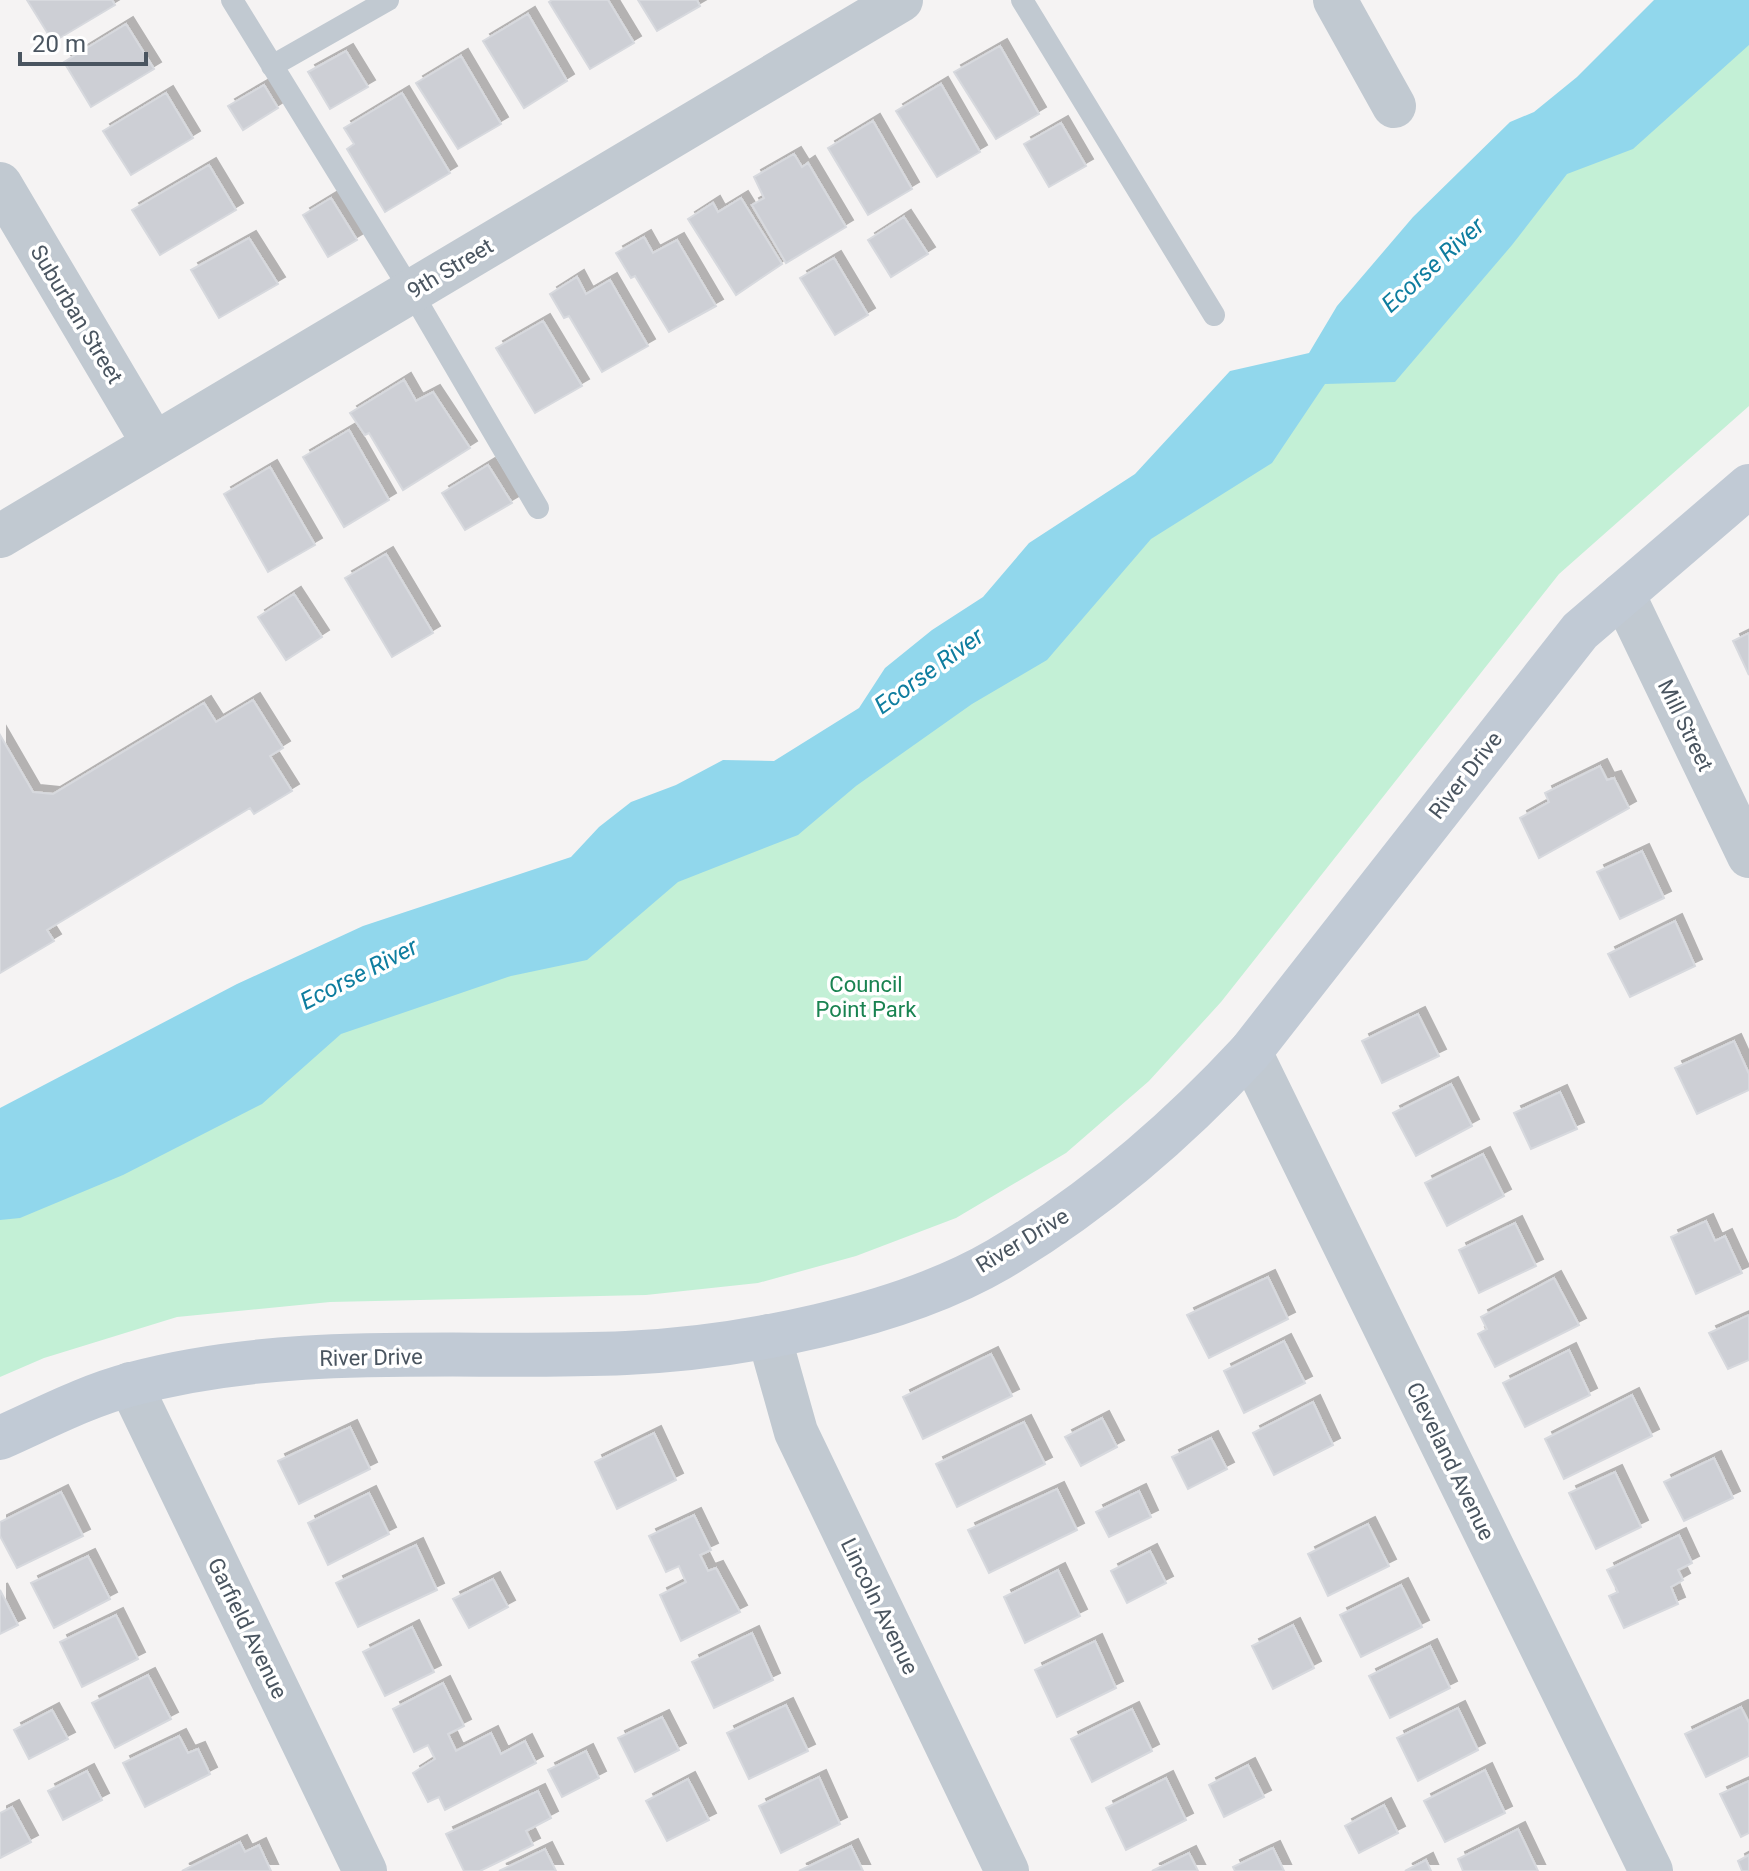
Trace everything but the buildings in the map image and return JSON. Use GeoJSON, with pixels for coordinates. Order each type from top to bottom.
{"type":"FeatureCollection","features":[{"type":"Feature","properties":{"kind":"street","name":"9th Street"},"geometry":{"type":"LineString","coordinates":[[0,536],[901,0]]}},
{"type":"Feature","properties":{"kind":"street"},"geometry":{"type":"LineString","coordinates":[[1335,0],[1394,106]]}},
{"type":"Feature","properties":{"kind":"street","name":"Suburban Street"},"geometry":{"type":"LineString","coordinates":[[0,184],[154,444]]}},
{"type":"Feature","properties":{"kind":"street","name":"River Drive"},"geometry":{"type":"LineString","coordinates":[[0,1438],[74,1404],[130,1384],[203,1369],[308,1358],[628,1353],[769,1336],[839,1319],[926,1292],[997,1260],[1148,1155],[1250,1052],[1551,664],[1580,631],[1749,486]]}},
{"type":"Feature","properties":{"kind":"street","name":"Mill Street"},"geometry":{"type":"LineString","coordinates":[[1623,594],[1749,856]]}},
{"type":"Feature","properties":{"kind":"street","name":"Cleveland Avenue"},"geometry":{"type":"LineString","coordinates":[[1250,1052],[1651,1871]]}},
{"type":"Feature","properties":{"kind":"street","name":"Lincoln Avenue"},"geometry":{"type":"LineString","coordinates":[[769,1336],[796,1432],[1007,1871]]}},
{"type":"Feature","properties":{"kind":"street","name":"Garfield Avenue"},"geometry":{"type":"LineString","coordinates":[[130,1384],[365,1871]]}},
{"type":"Feature","properties":{"kind":"lane"},"geometry":{"type":"LineString","coordinates":[[232,0],[411,291],[538,508]]}},
{"type":"Feature","properties":{"kind":"lane"},"geometry":{"type":"LineString","coordinates":[[272,66],[388,0]]}},
{"type":"Feature","properties":{"kind":"lane"},"geometry":{"type":"LineString","coordinates":[[1022,0],[1214,315]]}},
{"type":"Feature","properties":{"kind":"green space","name":"Council Point Park"},"geometry":{"type":"Polygon","coordinates":[[[1749,11],[1749,406],[1559,574],[1221,1002],[1149,1081],[1066,1153],[956,1218],[856,1256],[758,1283],[646,1295],[330,1302],[177,1317],[44,1358],[0,1377],[0,1163],[823,749],[1749,11]]]}},
{"type":"Feature","properties":{"kind":"water","name":"Ecorse River"},"geometry":{"type":"Polygon","coordinates":[[[1654,0],[1749,0],[1749,45],[1633,149],[1567,174],[1512,245],[1395,382],[1325,384],[1272,463],[1151,539],[1047,660],[972,704],[856,786],[798,835],[678,882],[587,960],[511,976],[341,1034],[262,1104],[123,1175],[20,1218],[0,1220],[0,1108],[237,984],[363,926],[571,857],[599,827],[631,802],[676,785],[723,760],[774,761],[859,708],[885,668],[932,630],[983,597],[1029,543],[1135,474],[1230,371],[1309,353],[1337,306],[1413,217],[1510,122],[1534,112],[1577,77],[1654,0]]]}}]}
